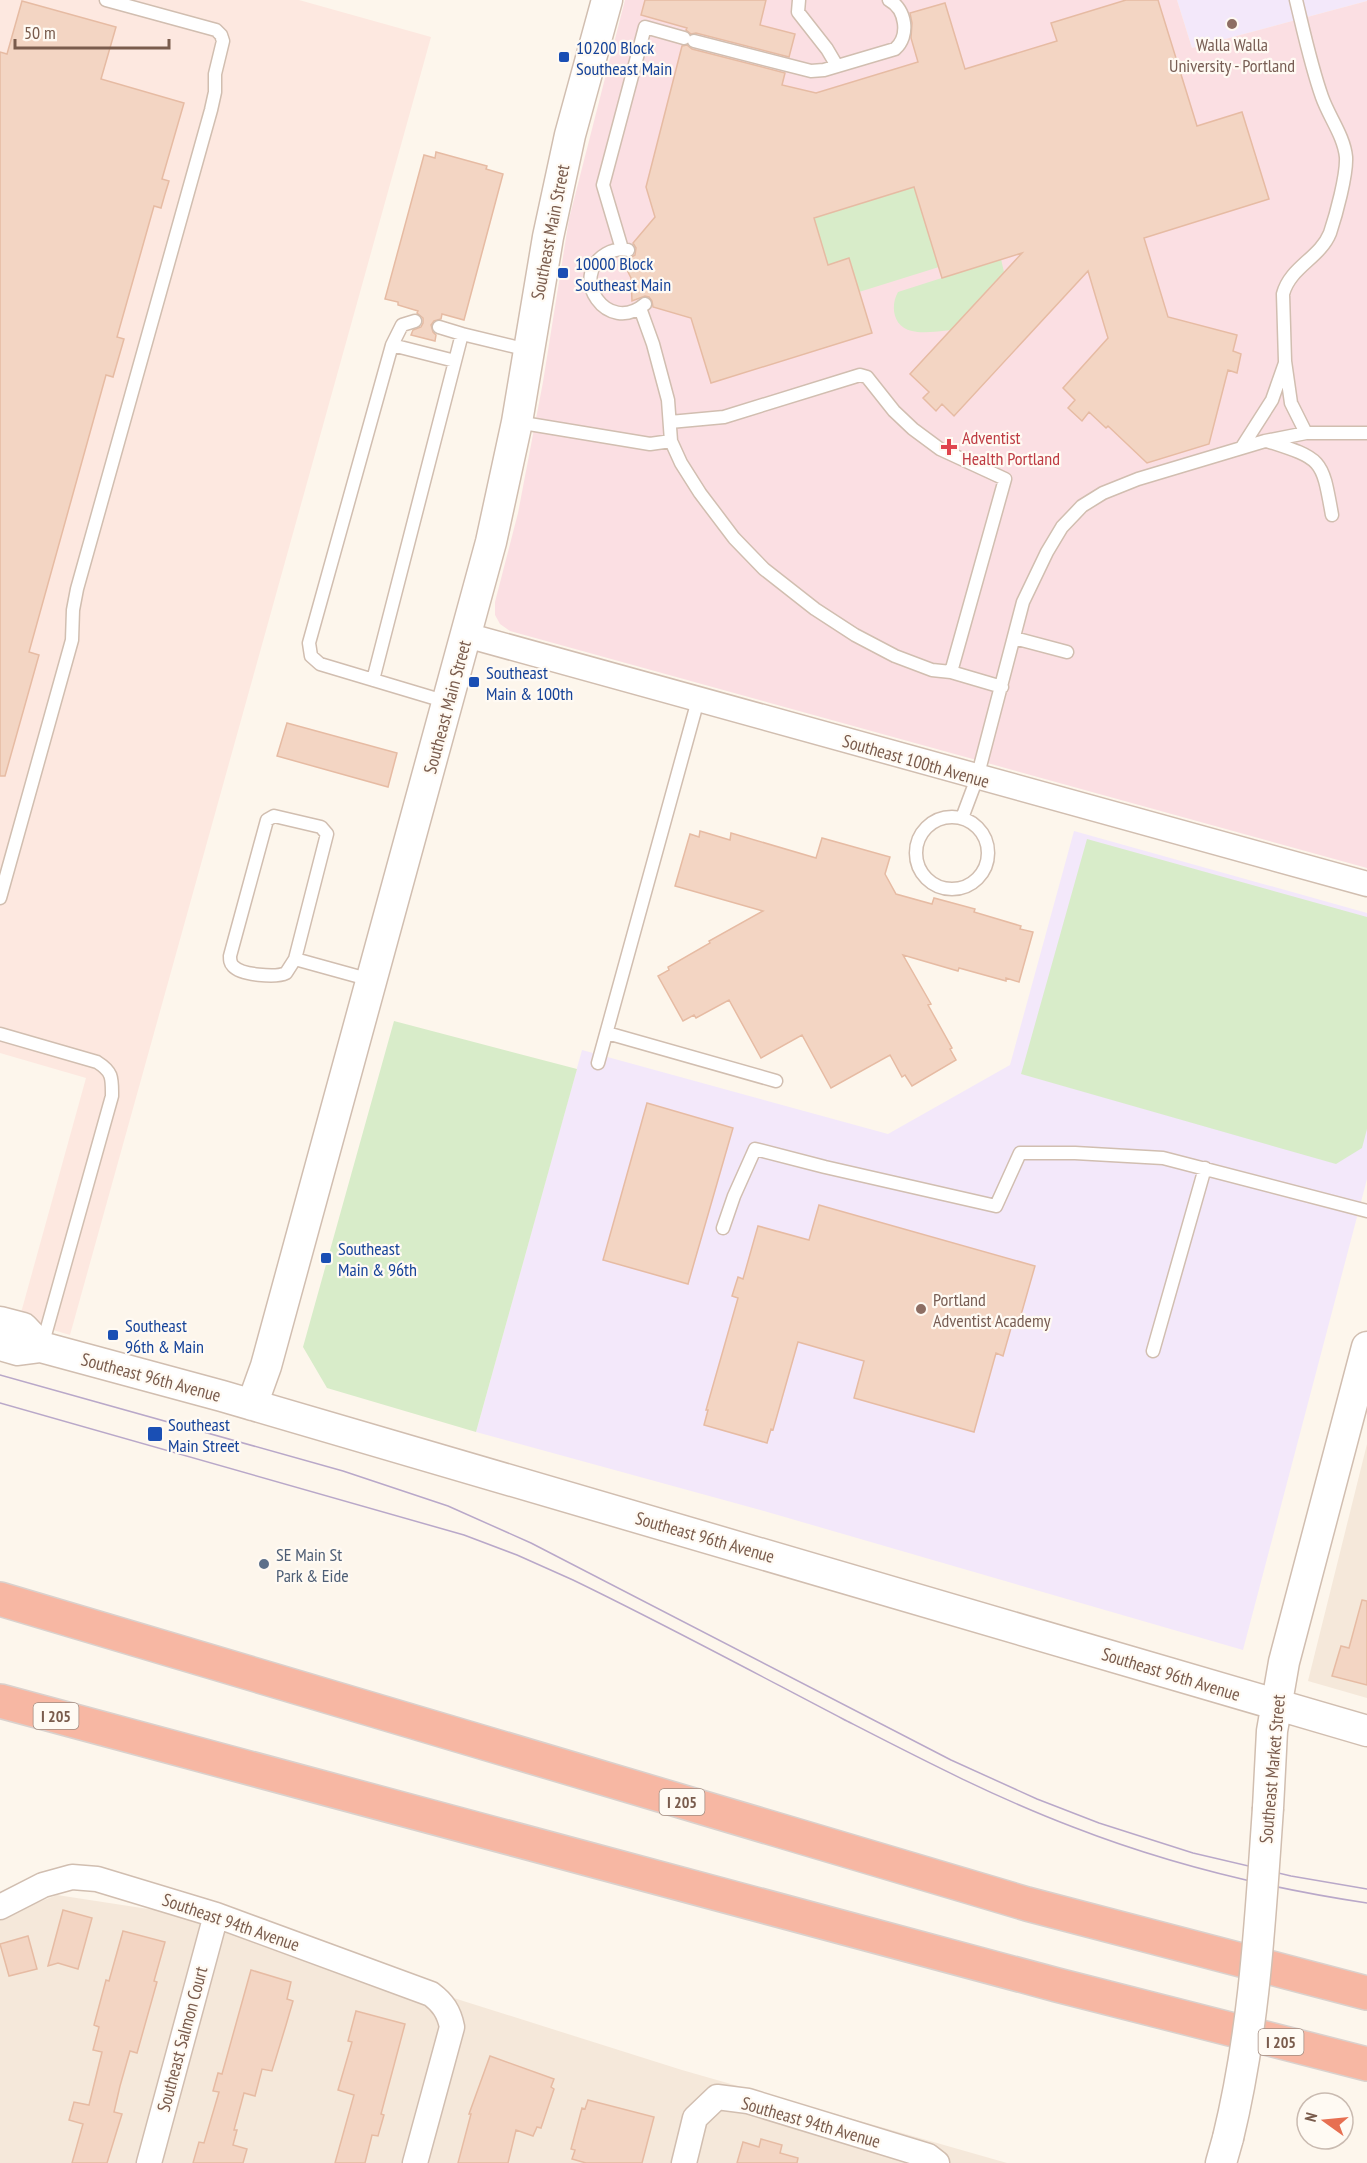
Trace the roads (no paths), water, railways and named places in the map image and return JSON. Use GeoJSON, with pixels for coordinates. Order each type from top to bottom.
{"type":"FeatureCollection","features":[{"type":"Feature","properties":{"kind":"highway","name":"I 205"},"geometry":{"type":"LineString","coordinates":[[0,1599],[1028,1904],[1367,1993]]}},
{"type":"Feature","properties":{"kind":"highway","name":"I 205"},"geometry":{"type":"LineString","coordinates":[[0,1701],[1056,1985],[1367,2064]]}},
{"type":"Feature","properties":{"kind":"street","name":"Southeast Main Street"},"geometry":{"type":"LineString","coordinates":[[252,1405],[266,1366],[491,542],[517,422],[539,283],[561,174],[607,0]]}},
{"type":"Feature","properties":{"kind":"street","name":"Southeast 100th Avenue"},"geometry":{"type":"LineString","coordinates":[[466,635],[1367,885]]}},
{"type":"Feature","properties":{"kind":"street","name":"Southeast 96th Avenue"},"geometry":{"type":"LineString","coordinates":[[0,1322],[23,1328],[41,1347]]}},
{"type":"Feature","properties":{"kind":"street","name":"Southeast 96th Avenue"},"geometry":{"type":"LineString","coordinates":[[0,1345],[18,1350],[41,1347],[252,1405],[1367,1731]]}},
{"type":"Feature","properties":{"kind":"street","name":"Southeast Market Street"},"geometry":{"type":"LineString","coordinates":[[1224,2150],[1243,2075],[1253,2006],[1275,1705],[1284,1662],[1367,1347]]}},
{"type":"Feature","properties":{"kind":"street","name":"Southeast 94th Avenue"},"geometry":{"type":"LineString","coordinates":[[0,1907],[43,1885],[72,1877],[97,1879],[216,1915],[431,1994],[442,2003],[452,2027],[415,2163]]}},
{"type":"Feature","properties":{"kind":"street","name":"Southeast Salmon Court"},"geometry":{"type":"LineString","coordinates":[[149,2163],[216,1915]]}},
{"type":"Feature","properties":{"kind":"street","name":"Southeast 94th Avenue"},"geometry":{"type":"LineString","coordinates":[[684,2163],[695,2118],[717,2097],[748,2101],[928,2156],[937,2163]]}},
{"type":"Feature","properties":{"kind":"lane"},"geometry":{"type":"LineString","coordinates":[[0,898],[72,640],[73,610],[77,590],[211,110],[215,92],[215,74],[223,41],[216,30],[106,0]]}},
{"type":"Feature","properties":{"kind":"lane"},"geometry":{"type":"LineString","coordinates":[[799,0],[798,12],[827,49],[837,66]]}},
{"type":"Feature","properties":{"kind":"lane"},"geometry":{"type":"LineString","coordinates":[[889,0],[898,6],[904,24],[901,44],[895,49],[824,70],[804,70],[645,27],[603,185],[625,249],[611,251],[602,256],[594,266],[591,289],[596,300],[605,308],[616,313],[633,312],[643,306],[668,400],[671,441],[681,463],[734,538],[764,569],[815,609],[855,635],[895,656],[932,670],[951,672],[1002,687]]}},
{"type":"Feature","properties":{"kind":"lane"},"geometry":{"type":"LineString","coordinates":[[1296,0],[1323,100],[1346,155],[1346,170],[1329,234],[1323,245],[1286,284],[1283,294],[1285,361],[1291,403],[1306,434]]}},
{"type":"Feature","properties":{"kind":"lane"},"geometry":{"type":"LineString","coordinates":[[415,321],[402,325],[392,345],[309,643],[311,656],[320,664],[448,702]]}},
{"type":"Feature","properties":{"kind":"lane"},"geometry":{"type":"LineString","coordinates":[[439,327],[529,351]]}},
{"type":"Feature","properties":{"kind":"lane"},"geometry":{"type":"LineString","coordinates":[[373,680],[462,334]]}},
{"type":"Feature","properties":{"kind":"lane"},"geometry":{"type":"LineString","coordinates":[[392,345],[455,361]]}},
{"type":"Feature","properties":{"kind":"lane"},"geometry":{"type":"LineString","coordinates":[[1242,447],[1272,400],[1285,361]]}},
{"type":"Feature","properties":{"kind":"lane"},"geometry":{"type":"LineString","coordinates":[[670,422],[724,417],[860,375],[867,376],[894,411],[913,429],[940,449],[1005,479],[951,672]]}},
{"type":"Feature","properties":{"kind":"lane"},"geometry":{"type":"LineString","coordinates":[[517,422],[650,444],[671,441]]}},
{"type":"Feature","properties":{"kind":"lane"},"geometry":{"type":"LineString","coordinates":[[962,818],[977,778],[1023,602],[1062,527],[1082,506],[1103,493],[1138,480],[1265,441],[1306,434],[1367,433]]}},
{"type":"Feature","properties":{"kind":"lane"},"geometry":{"type":"LineString","coordinates":[[1265,441],[1299,452],[1318,463],[1325,475],[1332,515]]}},
{"type":"Feature","properties":{"kind":"lane"},"geometry":{"type":"LineString","coordinates":[[1014,638],[1067,652]]}},
{"type":"Feature","properties":{"kind":"lane"},"geometry":{"type":"LineString","coordinates":[[598,1064],[698,700]]}},
{"type":"Feature","properties":{"kind":"lane"},"geometry":{"type":"LineString","coordinates":[[274,816],[321,827],[327,834],[295,959],[286,973],[274,977],[236,969],[230,960],[267,820],[274,816]]}},
{"type":"Feature","properties":{"kind":"lane"},"geometry":{"type":"LineString","coordinates":[[962,818],[974,824],[983,834],[988,847],[988,861],[978,879],[969,886],[948,889],[938,886],[921,872],[917,862],[918,841],[923,831],[941,819],[962,818]]}},
{"type":"Feature","properties":{"kind":"lane"},"geometry":{"type":"LineString","coordinates":[[295,959],[371,980]]}},
{"type":"Feature","properties":{"kind":"lane"},"geometry":{"type":"LineString","coordinates":[[607,1033],[776,1081]]}},
{"type":"Feature","properties":{"kind":"lane"},"geometry":{"type":"LineString","coordinates":[[0,1034],[97,1062],[108,1069],[112,1079],[112,1096],[41,1347]]}},
{"type":"Feature","properties":{"kind":"lane"},"geometry":{"type":"LineString","coordinates":[[723,1228],[734,1196],[755,1149],[996,1206],[1020,1153],[1075,1153],[1163,1158],[1367,1211]]}},
{"type":"Feature","properties":{"kind":"lane"},"geometry":{"type":"LineString","coordinates":[[1153,1352],[1205,1168]]}},
{"type":"Feature","properties":{"kind":"tram line"},"geometry":{"type":"LineString","coordinates":[[0,1375],[343,1471],[448,1506],[531,1543],[951,1760],[1037,1799],[1099,1823],[1193,1853],[1291,1876],[1367,1889]]}},
{"type":"Feature","properties":{"kind":"tram line"},"geometry":{"type":"LineString","coordinates":[[0,1403],[464,1535],[573,1580],[928,1762],[1044,1815],[1109,1840],[1181,1863],[1292,1890],[1367,1903]]}},
{"type":"Feature","properties":{"kind":"place","name":"Walla Walla University - Portland"},"geometry":{"type":"Point","coordinates":[1232,24]}},
{"type":"Feature","properties":{"kind":"place","name":"10200 Block Southeast Main"},"geometry":{"type":"Point","coordinates":[564,57]}},
{"type":"Feature","properties":{"kind":"place","name":"10000 Block Southeast Main"},"geometry":{"type":"Point","coordinates":[563,273]}},
{"type":"Feature","properties":{"kind":"place","name":"Adventist Health Portland"},"geometry":{"type":"Point","coordinates":[949,447]}},
{"type":"Feature","properties":{"kind":"place","name":"Southeast Main & 100th"},"geometry":{"type":"Point","coordinates":[474,682]}},
{"type":"Feature","properties":{"kind":"place","name":"Southeast Main & 96th"},"geometry":{"type":"Point","coordinates":[326,1258]}},
{"type":"Feature","properties":{"kind":"place","name":"Portland Adventist Academy"},"geometry":{"type":"Point","coordinates":[921,1309]}},
{"type":"Feature","properties":{"kind":"place","name":"Southeast 96th & Main"},"geometry":{"type":"Point","coordinates":[113,1335]}},
{"type":"Feature","properties":{"kind":"place","name":"Southeast Main Street"},"geometry":{"type":"Point","coordinates":[155,1434]}},
{"type":"Feature","properties":{"kind":"place","name":"SE Main St Park & Eide"},"geometry":{"type":"Point","coordinates":[264,1564]}}]}
